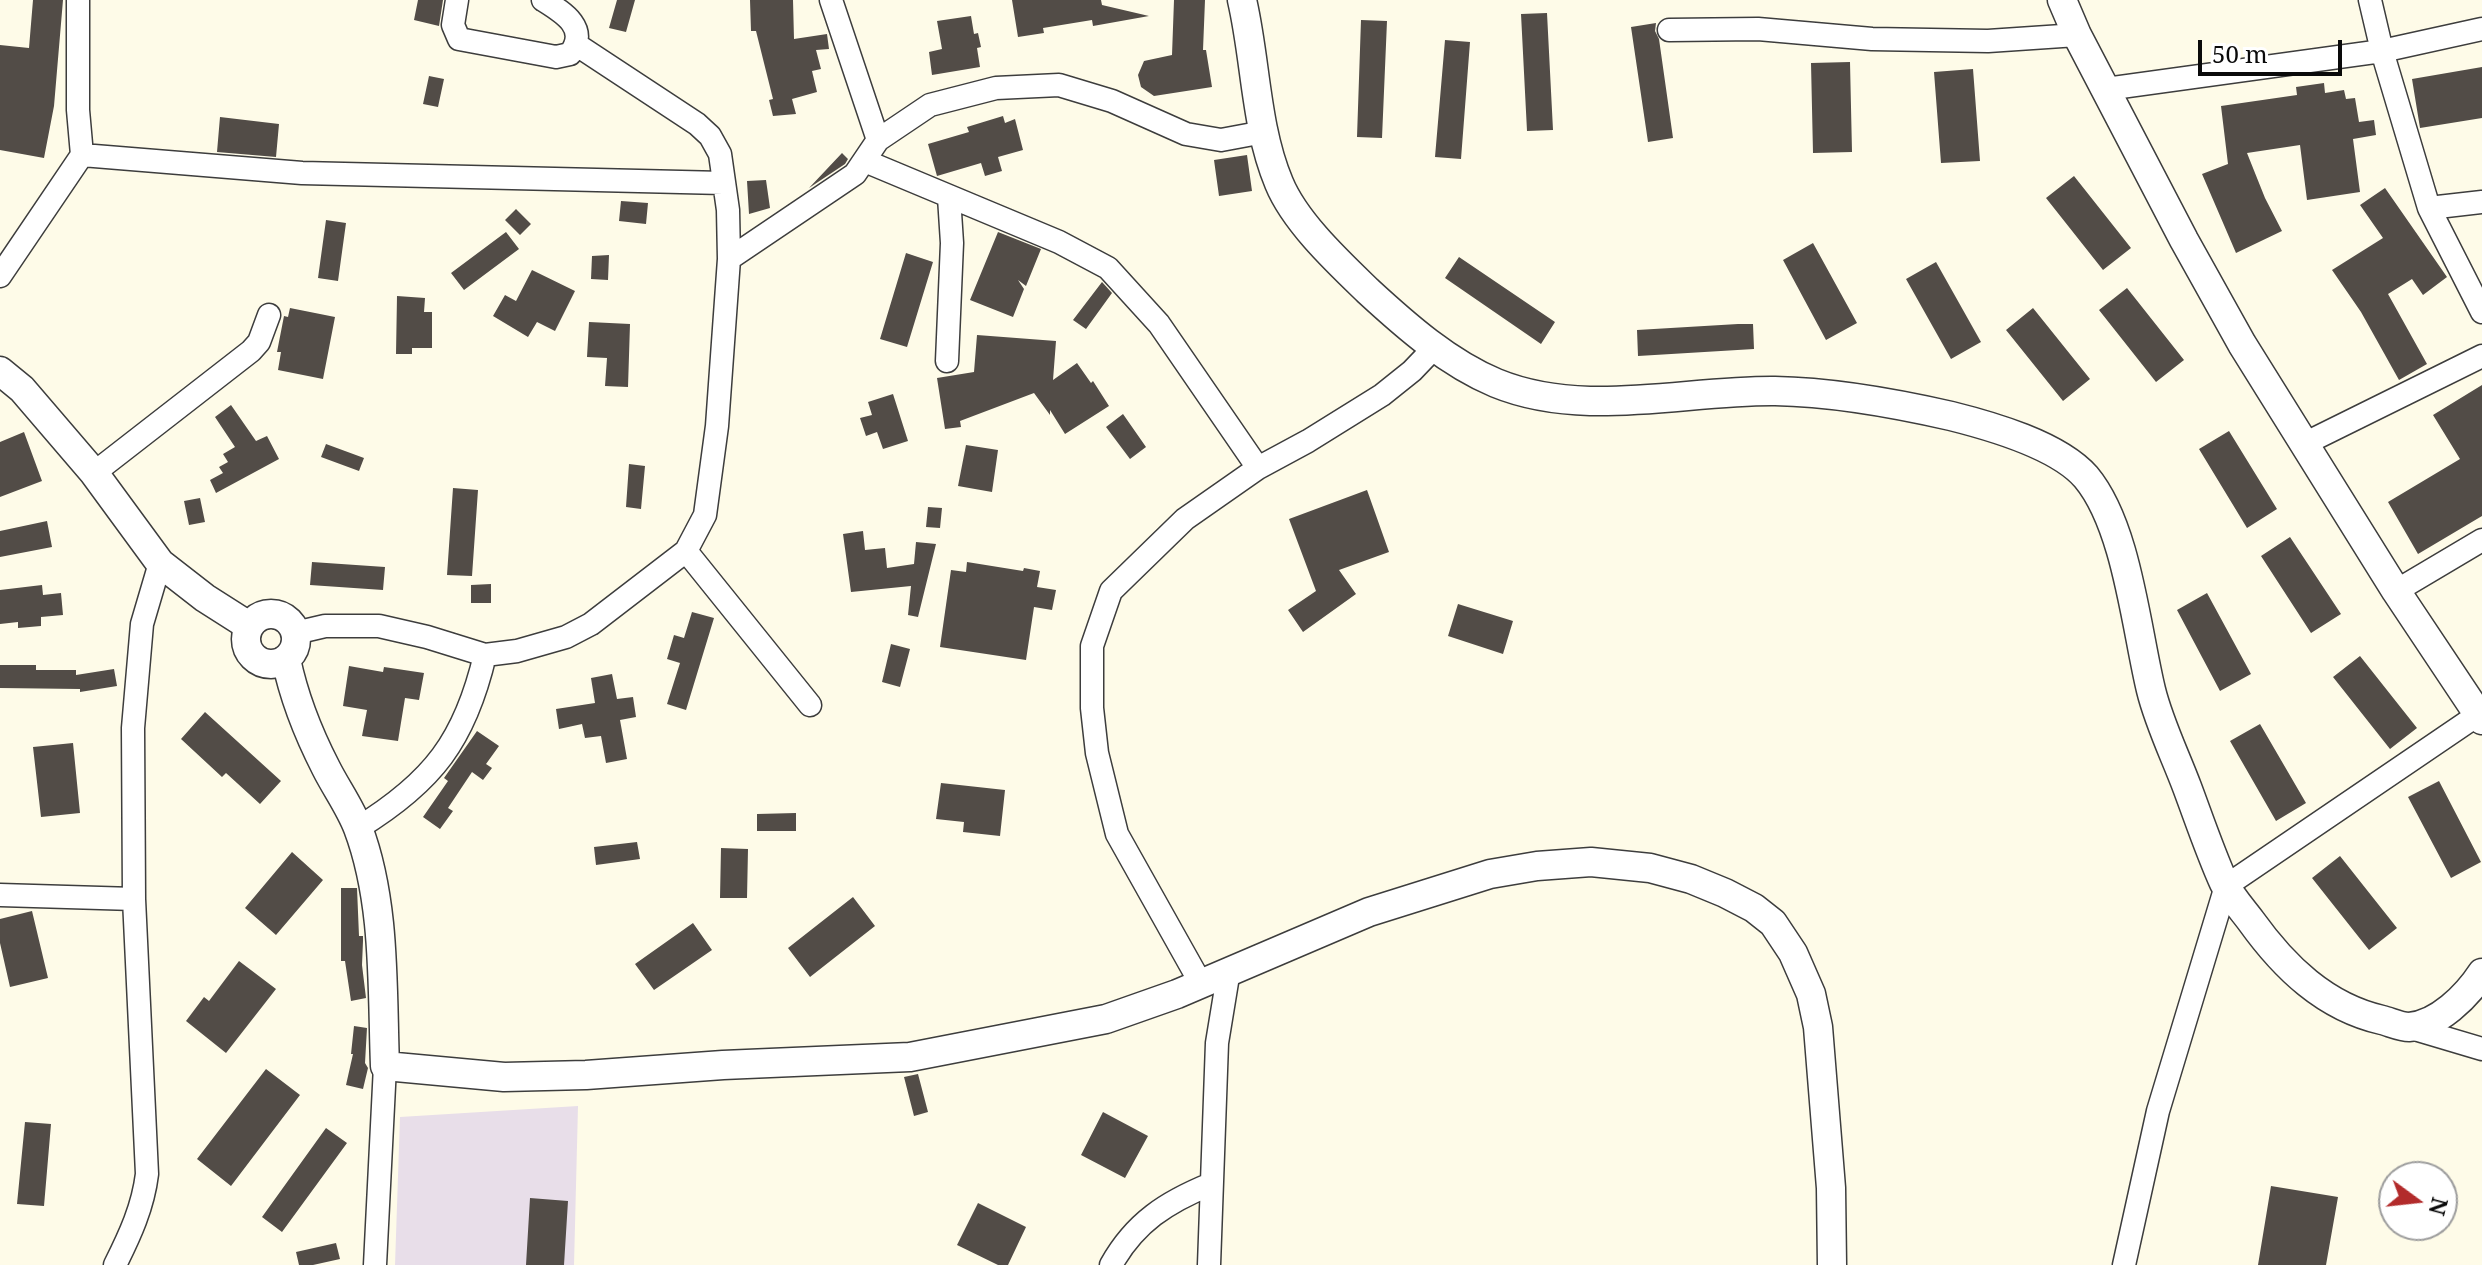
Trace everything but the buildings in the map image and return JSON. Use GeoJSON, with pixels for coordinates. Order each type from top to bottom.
{"type":"FeatureCollection","features":[{"type":"Feature","properties":{"kind":"street"},"geometry":{"type":"LineString","coordinates":[[0,276],[82,155],[78,110],[78,0]]}},
{"type":"Feature","properties":{"kind":"street"},"geometry":{"type":"LineString","coordinates":[[457,0],[453,25],[459,39],[556,57],[570,54],[577,45],[577,31],[566,15],[543,0]]}},
{"type":"Feature","properties":{"kind":"street"},"geometry":{"type":"LineString","coordinates":[[831,0],[878,140]]}},
{"type":"Feature","properties":{"kind":"street"},"geometry":{"type":"LineString","coordinates":[[1242,0],[1264,132],[1280,186],[1307,227],[1347,271],[1434,348],[1496,383],[1542,396],[1585,400],[1777,391],[1917,408],[1980,423],[2061,457],[2085,476],[2101,502],[2116,538],[2152,696],[2226,886],[2275,954],[2331,1001],[2365,1016],[2482,1049]]}},
{"type":"Feature","properties":{"kind":"street"},"geometry":{"type":"LineString","coordinates":[[2062,0],[2077,35],[2184,240],[2242,344],[2396,591],[2480,717],[2226,886],[2158,1111],[2124,1265]]}},
{"type":"Feature","properties":{"kind":"street"},"geometry":{"type":"LineString","coordinates":[[2370,0],[2429,208],[2482,312]]}},
{"type":"Feature","properties":{"kind":"street"},"geometry":{"type":"LineString","coordinates":[[1669,30],[1758,29],[1872,39],[1959,40],[2077,35]]}},
{"type":"Feature","properties":{"kind":"street"},"geometry":{"type":"LineString","coordinates":[[2106,89],[2382,51],[2482,29]]}},
{"type":"Feature","properties":{"kind":"street"},"geometry":{"type":"LineString","coordinates":[[375,1265],[385,1066],[374,895],[358,828],[309,733],[293,691],[290,646],[284,617],[264,614],[249,626],[246,635],[250,654],[257,661],[267,664],[290,646],[325,626],[379,626],[485,655],[517,651],[566,637],[613,609],[626,595],[686,551],[705,515],[717,426],[729,259],[728,210],[720,154],[710,136],[697,124],[577,45]]}},
{"type":"Feature","properties":{"kind":"street"},"geometry":{"type":"LineString","coordinates":[[729,259],[855,174],[878,140],[930,105],[996,88],[1059,85],[1112,101],[1186,134],[1221,140],[1264,132]]}},
{"type":"Feature","properties":{"kind":"street"},"geometry":{"type":"LineString","coordinates":[[82,155],[302,173],[723,183]]}},
{"type":"Feature","properties":{"kind":"street"},"geometry":{"type":"LineString","coordinates":[[865,161],[1059,242],[1108,268],[1159,324],[1258,468]]}},
{"type":"Feature","properties":{"kind":"street"},"geometry":{"type":"LineString","coordinates":[[947,361],[952,243],[949,197]]}},
{"type":"Feature","properties":{"kind":"street"},"geometry":{"type":"LineString","coordinates":[[2429,208],[2482,202]]}},
{"type":"Feature","properties":{"kind":"street"},"geometry":{"type":"LineString","coordinates":[[94,473],[251,351],[259,342],[269,315]]}},
{"type":"Feature","properties":{"kind":"street"},"geometry":{"type":"LineString","coordinates":[[1200,982],[1117,834],[1097,753],[1092,708],[1092,646],[1111,591],[1185,519],[1258,468],[1318,436],[1382,395],[1434,348]]}},
{"type":"Feature","properties":{"kind":"street"},"geometry":{"type":"LineString","coordinates":[[2304,444],[2482,356]]}},
{"type":"Feature","properties":{"kind":"street"},"geometry":{"type":"LineString","coordinates":[[0,371],[22,389],[94,473],[160,563],[205,598],[249,626]]}},
{"type":"Feature","properties":{"kind":"street"},"geometry":{"type":"LineString","coordinates":[[2396,591],[2482,540]]}},
{"type":"Feature","properties":{"kind":"street"},"geometry":{"type":"LineString","coordinates":[[686,551],[810,705]]}},
{"type":"Feature","properties":{"kind":"street"},"geometry":{"type":"LineString","coordinates":[[115,1265],[144,1198],[147,1174],[134,899],[135,686],[142,624],[160,563]]}},
{"type":"Feature","properties":{"kind":"street"},"geometry":{"type":"LineString","coordinates":[[358,828],[391,808],[421,781],[452,745],[470,710],[485,655]]}},
{"type":"Feature","properties":{"kind":"street"},"geometry":{"type":"LineString","coordinates":[[385,1066],[473,1075],[529,1076],[910,1057],[1106,1019],[1177,994],[1369,912],[1490,874],[1591,862],[1650,868],[1691,879],[1754,908],[1773,923],[1793,953],[1811,994],[1818,1027],[1831,1188],[1832,1265]]}},
{"type":"Feature","properties":{"kind":"street"},"geometry":{"type":"LineString","coordinates":[[0,895],[134,899]]}},
{"type":"Feature","properties":{"kind":"street"},"geometry":{"type":"LineString","coordinates":[[1209,1265],[1217,1043],[1229,970]]}},
{"type":"Feature","properties":{"kind":"street"},"geometry":{"type":"LineString","coordinates":[[2408,1027],[2444,1014],[2472,989],[2482,973]]}},
{"type":"Feature","properties":{"kind":"street"},"geometry":{"type":"LineString","coordinates":[[1111,1265],[1120,1248],[1173,1199],[1211,1184]]}},
{"type":"Feature","properties":{"kind":"shaded area"},"geometry":{"type":"Polygon","coordinates":[[[578,1106],[574,1265],[395,1265],[400,1117],[578,1106]]]}}]}
